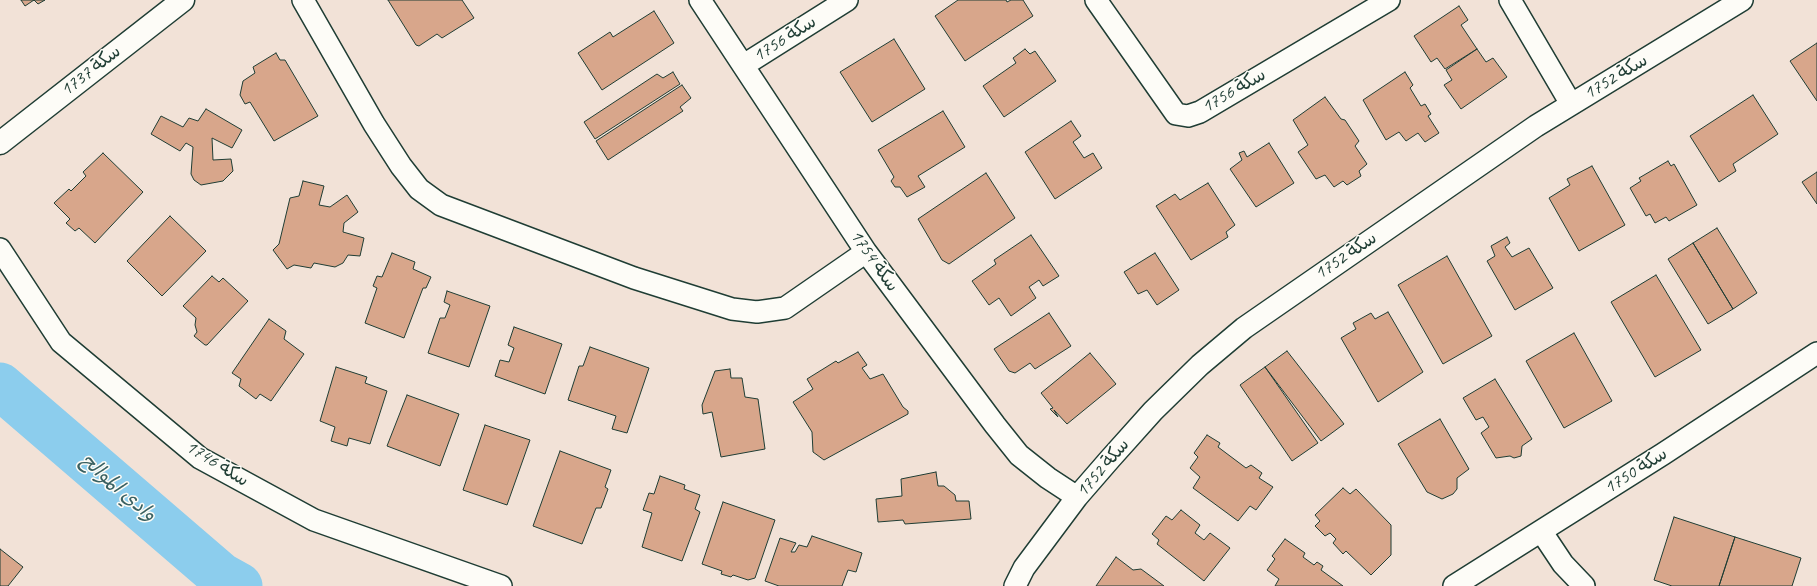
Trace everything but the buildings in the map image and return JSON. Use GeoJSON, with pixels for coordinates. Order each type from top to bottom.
{"type":"FeatureCollection","features":[{"type":"Feature","properties":{"kind":"street","name":"سكة 1737"},"geometry":{"type":"LineString","coordinates":[[0,143],[183,0]]}},
{"type":"Feature","properties":{"kind":"street"},"geometry":{"type":"LineString","coordinates":[[303,0],[374,124],[401,166],[419,189],[441,205],[634,278],[732,309],[757,312],[785,308],[866,252]]}},
{"type":"Feature","properties":{"kind":"street","name":"سكة 1754"},"geometry":{"type":"LineString","coordinates":[[700,0],[866,252],[1019,455],[1048,478],[1077,497]]}},
{"type":"Feature","properties":{"kind":"street","name":"سكة 1756"},"geometry":{"type":"LineString","coordinates":[[744,65],[847,0]]}},
{"type":"Feature","properties":{"kind":"street","name":"سكة 1756"},"geometry":{"type":"LineString","coordinates":[[1096,0],[1176,114],[1188,116],[1200,112],[1389,0]]}},
{"type":"Feature","properties":{"kind":"street"},"geometry":{"type":"LineString","coordinates":[[1510,0],[1571,104]]}},
{"type":"Feature","properties":{"kind":"street","name":"سكة 1752"},"geometry":{"type":"LineString","coordinates":[[1015,586],[1024,568],[1077,497],[1153,411],[1200,365],[1244,328],[1571,104],[1742,0]]}},
{"type":"Feature","properties":{"kind":"street","name":"سكة 1746"},"geometry":{"type":"LineString","coordinates":[[0,249],[62,342],[200,458],[314,520],[501,586]]}},
{"type":"Feature","properties":{"kind":"street","name":"سكة 1750"},"geometry":{"type":"LineString","coordinates":[[1454,586],[1817,353]]}},
{"type":"Feature","properties":{"kind":"street"},"geometry":{"type":"LineString","coordinates":[[1541,531],[1563,564],[1584,586]]}},
{"type":"Feature","properties":{"kind":"waterway","name":"وادي الموالح"},"geometry":{"type":"LineString","coordinates":[[0,386],[221,576],[239,586]]}}]}
